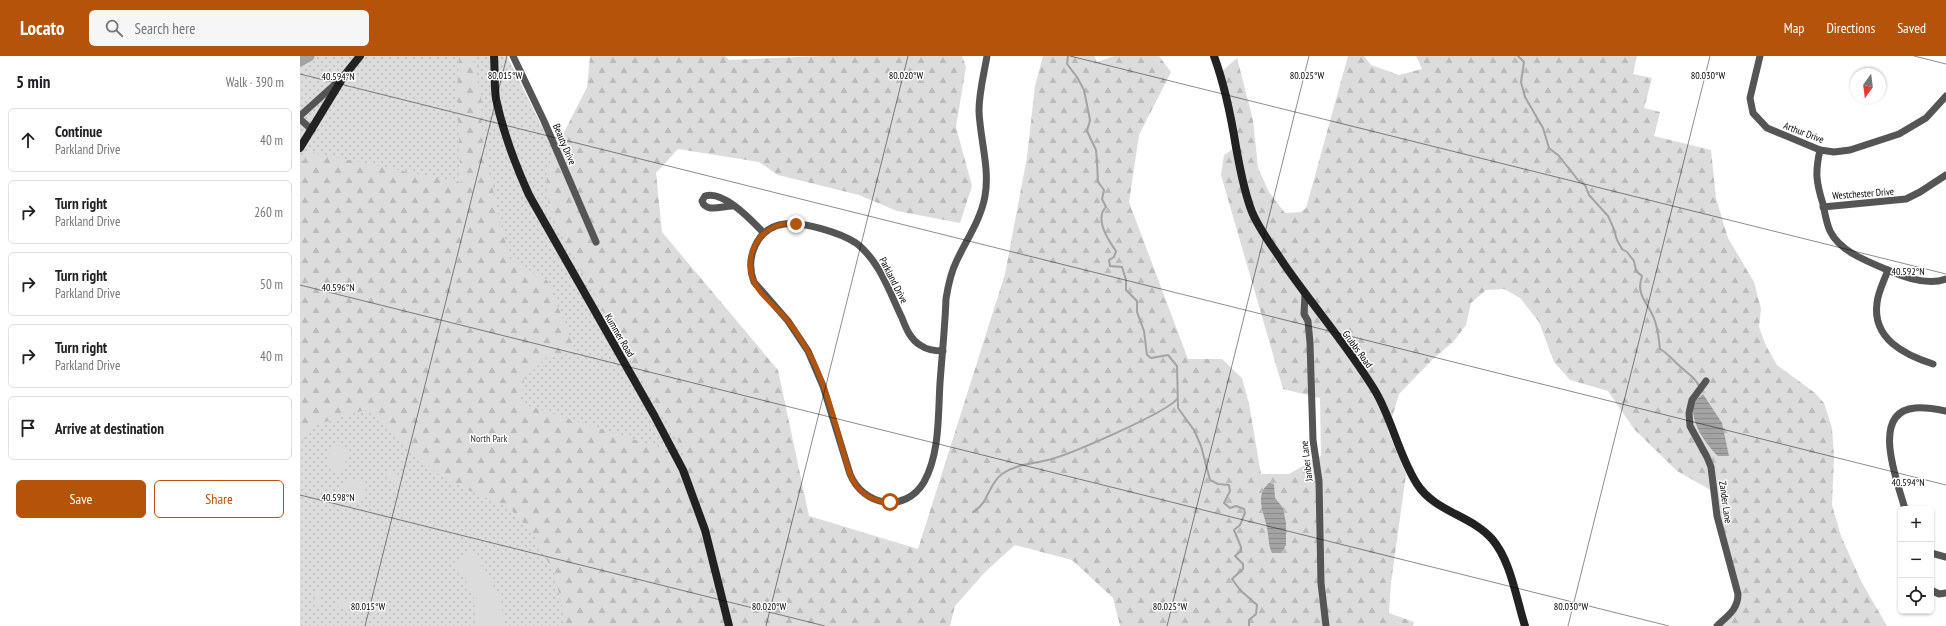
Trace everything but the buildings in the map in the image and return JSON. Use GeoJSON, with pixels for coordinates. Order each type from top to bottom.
{"type":"FeatureCollection","features":[{"type":"Feature","properties":{"kind":"street"},"geometry":{"type":"LineString","coordinates":[[312,130],[300,118],[344,76],[360,56]]}},
{"type":"Feature","properties":{"kind":"street","name":"Kummer Road"},"geometry":{"type":"LineString","coordinates":[[494,56],[496,98],[506,139],[517,170],[529,195],[654,415],[683,470],[705,530],[729,626]]}},
{"type":"Feature","properties":{"kind":"street","name":"Beauty Drive"},"geometry":{"type":"LineString","coordinates":[[513,56],[544,121],[596,242]]}},
{"type":"Feature","properties":{"kind":"street"},"geometry":{"type":"LineString","coordinates":[[734,206],[743,211],[764,233],[756,244],[751,255],[750,264],[753,278],[762,293],[788,321],[808,351],[821,381],[855,486],[869,498],[885,502],[903,500],[914,493],[924,482],[930,467],[936,437],[946,298],[958,259],[981,210],[986,194],[986,177],[979,109],[980,93],[987,56]]}},
{"type":"Feature","properties":{"kind":"street","name":"Grubbs Road"},"geometry":{"type":"LineString","coordinates":[[1214,56],[1226,93],[1240,166],[1252,213],[1260,228],[1305,294],[1354,359],[1379,398],[1407,466],[1417,484],[1427,496],[1445,509],[1475,525],[1491,538],[1503,555],[1525,626]]}},
{"type":"Feature","properties":{"kind":"street","name":"Arthur Drive"},"geometry":{"type":"LineString","coordinates":[[1760,56],[1750,98],[1753,113],[1768,128],[1820,150],[1834,152],[1850,150],[1899,134],[1921,121],[1946,96]]}},
{"type":"Feature","properties":{"kind":"street"},"geometry":{"type":"LineString","coordinates":[[300,148],[344,76]]}},
{"type":"Feature","properties":{"kind":"street","name":"Westchester Drive"},"geometry":{"type":"LineString","coordinates":[[1820,150],[1816,177],[1830,231],[1838,242],[1851,253],[1888,270],[1923,281],[1938,281],[1946,279]]}},
{"type":"Feature","properties":{"kind":"street","name":"Westchester Drive"},"geometry":{"type":"LineString","coordinates":[[1823,207],[1906,199],[1946,176]]}},
{"type":"Feature","properties":{"kind":"street","name":"Parkland Drive"},"geometry":{"type":"LineString","coordinates":[[764,233],[776,226],[793,224],[835,233],[851,240],[866,252],[874,262],[912,339],[923,348],[943,351]]}},
{"type":"Feature","properties":{"kind":"street"},"geometry":{"type":"LineString","coordinates":[[1888,270],[1876,304],[1882,330],[1898,350],[1915,359],[1933,364]]}},
{"type":"Feature","properties":{"kind":"street","name":"Janber Lane"},"geometry":{"type":"LineString","coordinates":[[1305,294],[1304,314],[1308,321],[1310,343],[1313,440],[1319,481],[1321,583],[1326,626]]}},
{"type":"Feature","properties":{"kind":"street","name":"Zander Lane"},"geometry":{"type":"LineString","coordinates":[[1706,380],[1692,400],[1689,413],[1690,426],[1711,467],[1717,516],[1738,594],[1738,602],[1735,609],[1717,626]]}},
{"type":"Feature","properties":{"kind":"street"},"geometry":{"type":"LineString","coordinates":[[1905,506],[1891,455],[1889,437],[1892,425],[1899,415],[1914,408],[1946,411]]}},
{"type":"Feature","properties":{"kind":"street"},"geometry":{"type":"LineString","coordinates":[[1934,554],[1946,557]]}},
{"type":"Feature","properties":{"kind":"street"},"geometry":{"type":"LineString","coordinates":[[1934,592],[1939,594],[1946,593]]}},
{"type":"Feature","properties":{"kind":"green space","name":"North Park"},"geometry":{"type":"Polygon","coordinates":[[[300,56],[507,56],[557,157],[706,444],[939,626],[300,626],[300,56]]]}},
{"type":"Feature","properties":{"kind":"green space"},"geometry":{"type":"Polygon","coordinates":[[[459,56],[472,56],[481,90],[482,136],[495,200],[510,259],[548,281],[576,353],[549,355],[524,379],[520,403],[688,457],[622,346],[549,210],[546,168],[587,87],[590,56],[725,56],[729,60],[822,56],[962,56],[966,67],[956,127],[972,186],[960,223],[897,211],[859,195],[778,175],[759,162],[678,149],[656,173],[662,232],[778,370],[809,516],[918,549],[1005,274],[1027,157],[1035,86],[1043,56],[1094,56],[1097,62],[1114,56],[1159,56],[1171,72],[1139,135],[1129,202],[1188,359],[1222,359],[1242,378],[1249,404],[1261,474],[1289,474],[1321,456],[1320,398],[1283,389],[1221,175],[1224,155],[1236,147],[1220,73],[1237,58],[1253,120],[1258,168],[1269,192],[1285,213],[1301,212],[1306,208],[1348,56],[1364,56],[1371,65],[1399,75],[1422,69],[1416,56],[1637,56],[1633,74],[1652,78],[1644,108],[1660,112],[1654,136],[1711,150],[1716,198],[1728,238],[1754,282],[1761,309],[1759,327],[1766,346],[1777,365],[1815,393],[1824,403],[1832,428],[1834,457],[1832,505],[1841,536],[1861,581],[1887,626],[1717,626],[1737,605],[1714,492],[1677,471],[1634,429],[1608,391],[1570,380],[1554,362],[1539,322],[1520,298],[1504,289],[1486,290],[1471,303],[1466,325],[1454,341],[1433,359],[1399,394],[1388,431],[1406,474],[1391,583],[1389,613],[1414,622],[1413,626],[1120,626],[1113,598],[1072,560],[1015,545],[986,571],[955,606],[950,626],[564,626],[565,621],[555,575],[534,536],[510,508],[470,491],[439,475],[405,444],[379,416],[365,410],[318,424],[300,444],[300,164],[311,152],[461,183],[457,95],[459,56]]]}},
{"type":"Feature","properties":{"kind":"green space"},"geometry":{"type":"Polygon","coordinates":[[[337,445],[346,447],[349,455],[342,471],[338,473],[331,471],[328,457],[331,450],[337,445]]]}},
{"type":"Feature","properties":{"kind":"green space"},"geometry":{"type":"Polygon","coordinates":[[[392,471],[395,472],[402,483],[401,488],[397,488],[387,478],[388,474],[392,471]]]}},
{"type":"Feature","properties":{"kind":"green space"},"geometry":{"type":"Polygon","coordinates":[[[350,480],[358,481],[363,485],[364,491],[360,501],[348,500],[339,490],[339,485],[350,480]]]}},
{"type":"Feature","properties":{"kind":"green space"},"geometry":{"type":"Polygon","coordinates":[[[472,550],[481,564],[501,601],[504,626],[476,626],[474,597],[471,589],[453,563],[472,550]]]}},
{"type":"Feature","properties":{"kind":"green space"},"geometry":{"type":"Polygon","coordinates":[[[319,591],[321,594],[319,606],[315,608],[314,604],[316,594],[319,591]]]}},
{"type":"Feature","properties":{"kind":"green space"},"geometry":{"type":"Polygon","coordinates":[[[336,601],[366,601],[368,606],[366,609],[339,607],[334,604],[336,601]]]}},
{"type":"Feature","properties":{"kind":"shaded area"},"geometry":{"type":"Polygon","coordinates":[[[1703,394],[1722,423],[1729,456],[1718,456],[1713,451],[1703,438],[1695,422],[1693,407],[1696,400],[1703,394]]]}},
{"type":"Feature","properties":{"kind":"shaded area"},"geometry":{"type":"Polygon","coordinates":[[[1269,483],[1274,484],[1275,498],[1283,508],[1286,523],[1286,545],[1281,553],[1272,553],[1261,504],[1262,493],[1264,488],[1269,483]]]}},
{"type":"Feature","properties":{"kind":"waterway"},"geometry":{"type":"LineString","coordinates":[[300,61],[309,56]]}},
{"type":"Feature","properties":{"kind":"waterway"},"geometry":{"type":"LineString","coordinates":[[1068,56],[1067,64],[1077,77],[1084,90],[1090,120],[1087,131],[1096,150],[1098,182],[1104,190],[1102,199],[1106,207],[1101,217],[1102,223],[1106,235],[1116,251],[1114,257],[1109,260],[1110,266],[1122,267],[1126,280],[1126,290],[1137,301],[1137,312],[1144,331],[1147,355],[1151,358],[1168,355],[1177,366],[1178,408],[1194,430],[1201,446],[1210,480],[1218,484],[1229,485],[1230,491],[1224,503],[1230,508],[1236,506],[1244,509],[1245,513],[1240,525],[1234,530],[1241,547],[1241,551],[1235,556],[1243,564],[1243,569],[1232,579],[1240,590],[1257,605],[1256,614],[1249,620],[1249,626]]}},
{"type":"Feature","properties":{"kind":"waterway"},"geometry":{"type":"LineString","coordinates":[[1518,56],[1524,62],[1521,82],[1525,97],[1543,128],[1549,148],[1559,156],[1578,180],[1585,185],[1589,195],[1608,216],[1622,249],[1627,252],[1634,261],[1636,271],[1642,276],[1640,283],[1641,294],[1655,321],[1660,349],[1693,378],[1699,386]]}},
{"type":"Feature","properties":{"kind":"waterway"},"geometry":{"type":"LineString","coordinates":[[973,512],[986,499],[997,478],[1007,471],[1019,466],[1059,457],[1095,442],[1155,414],[1177,399]]}},
{"type":"Feature","properties":{"kind":"route"},"geometry":{"type":"LineString","coordinates":[[796,224],[783,224],[771,228],[764,233],[756,244],[750,259],[751,273],[754,282],[794,329],[816,367],[852,481],[855,486],[869,498],[880,502],[890,502]]}}]}
